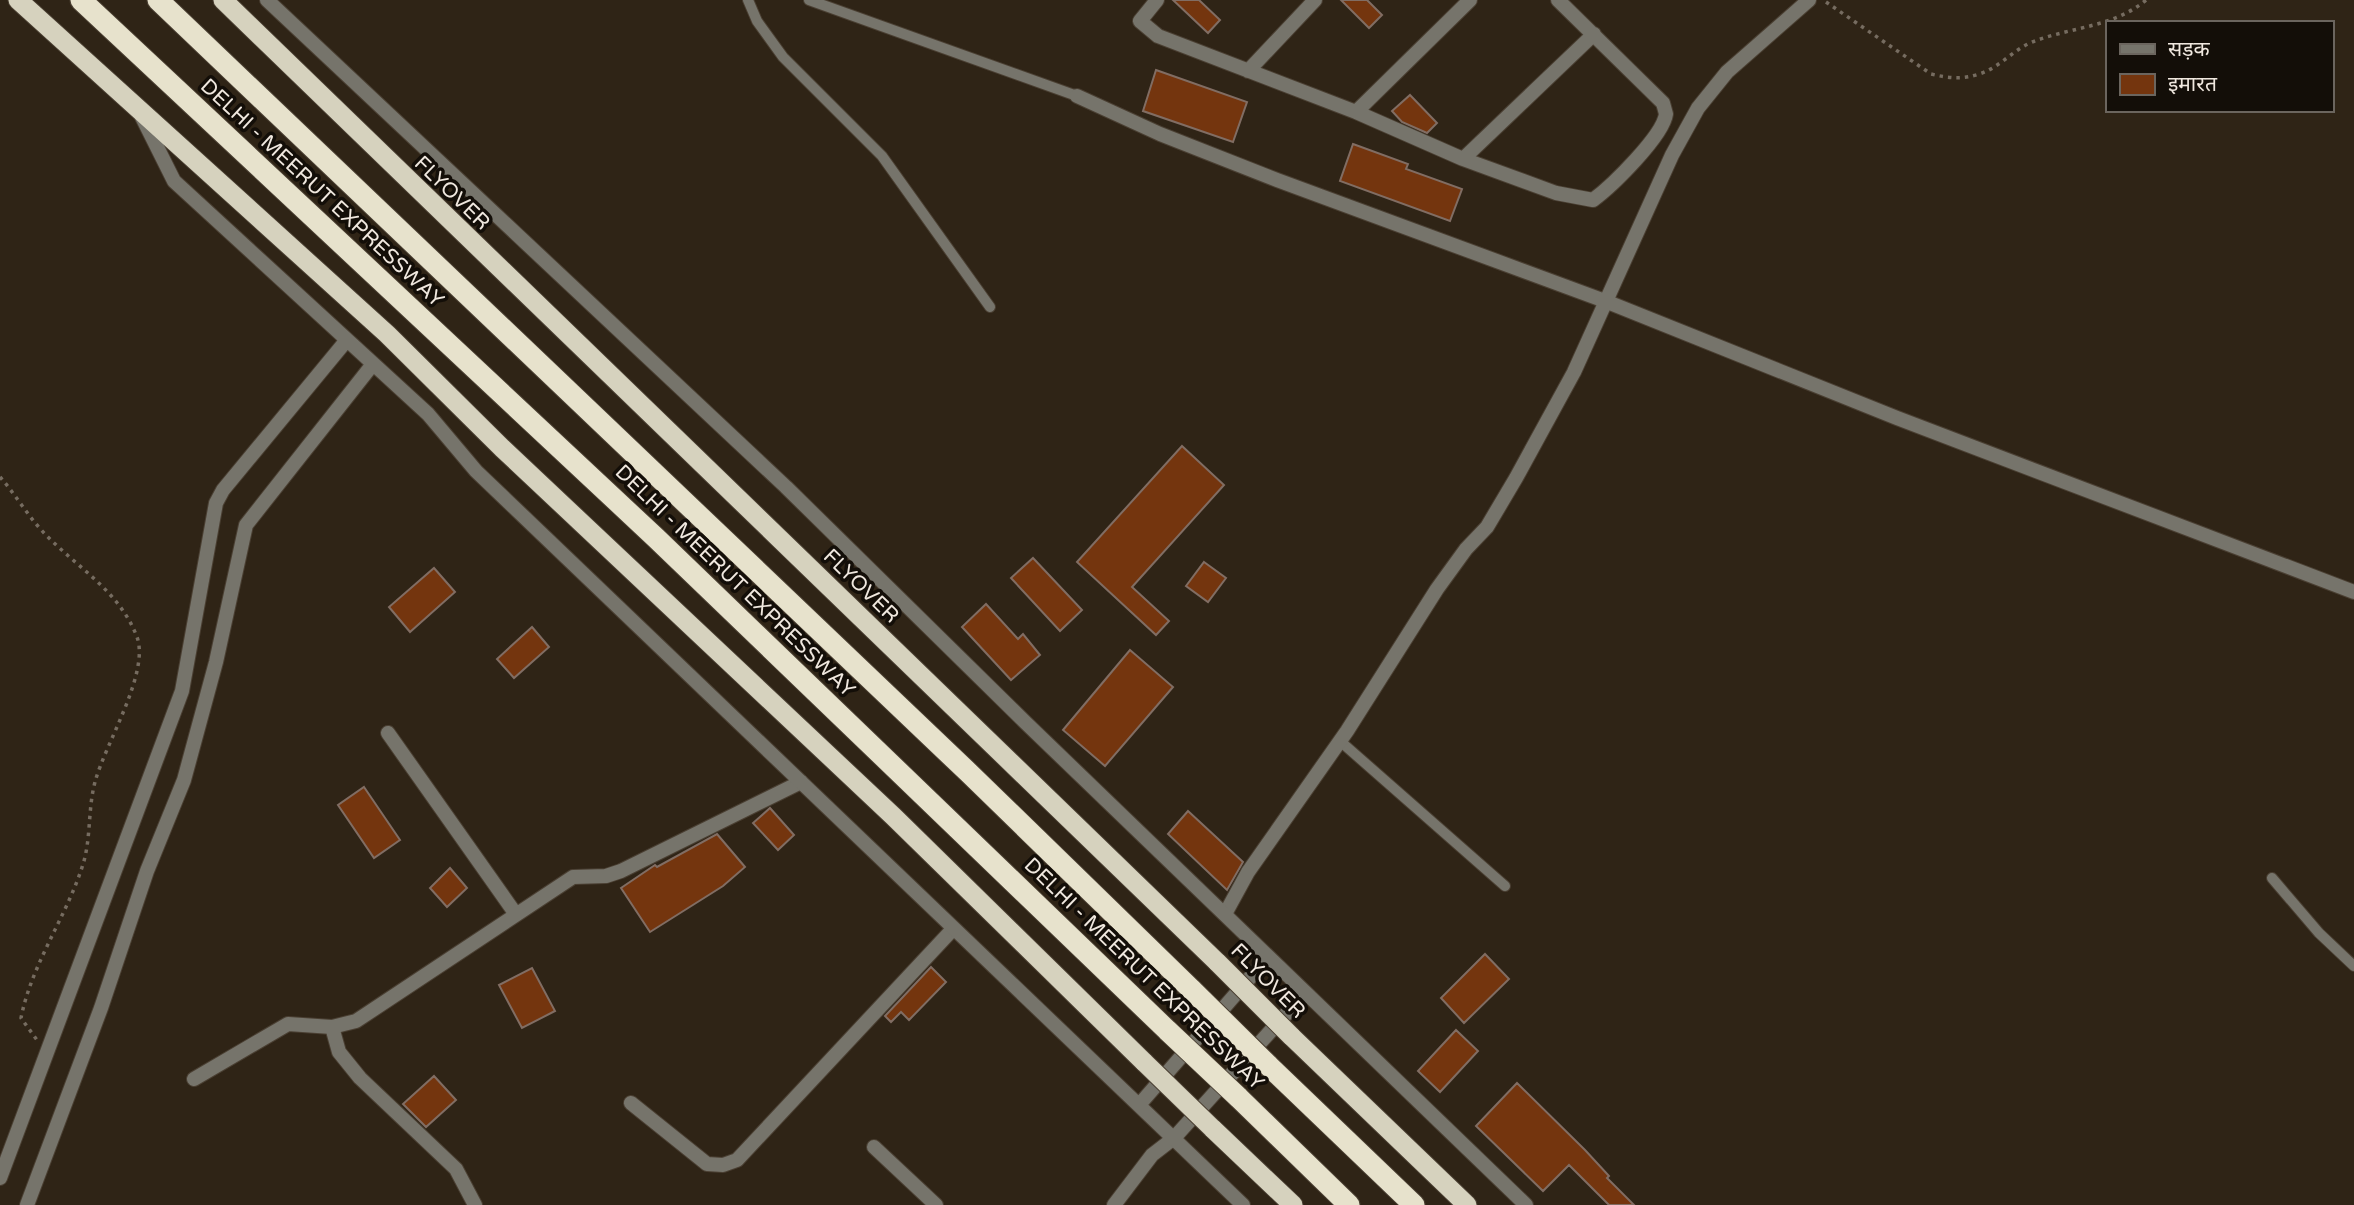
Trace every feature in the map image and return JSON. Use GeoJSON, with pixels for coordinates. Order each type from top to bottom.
{"type":"FeatureCollection","features":[{"type":"Feature","properties":{"kind":"highway"},"geometry":{"type":"LineString","coordinates":[[18,0],[325,277],[893,816],[1293,1205]]}},
{"type":"Feature","properties":{"kind":"highway","name":"DELHI - MEERUT EXPRESSWAY"},"geometry":{"type":"LineString","coordinates":[[81,0],[656,538],[1349,1205]]}},
{"type":"Feature","properties":{"kind":"highway","name":"DELHI - MEERUT EXPRESSWAY"},"geometry":{"type":"LineString","coordinates":[[158,0],[969,773],[1414,1205]]}},
{"type":"Feature","properties":{"kind":"highway","name":"FLYOVER"},"geometry":{"type":"LineString","coordinates":[[223,0],[1467,1205]]}},
{"type":"Feature","properties":{"kind":"street"},"geometry":{"type":"LineString","coordinates":[[267,0],[786,487],[1305,993],[1527,1205]]}},
{"type":"Feature","properties":{"kind":"street"},"geometry":{"type":"LineString","coordinates":[[1157,0],[1140,21],[1158,36],[1356,111],[1463,159],[1581,199],[1593,200],[1607,189],[1659,131],[1666,114],[1663,103],[1558,0]]}},
{"type":"Feature","properties":{"kind":"street"},"geometry":{"type":"LineString","coordinates":[[1248,71],[1315,0]]}},
{"type":"Feature","properties":{"kind":"street"},"geometry":{"type":"LineString","coordinates":[[1356,111],[1470,0]]}},
{"type":"Feature","properties":{"kind":"street"},"geometry":{"type":"LineString","coordinates":[[1225,914],[1248,872],[1340,741],[1437,589],[1466,548],[1487,527],[1574,372],[1672,155],[1698,108],[1727,72],[1809,0]]}},
{"type":"Feature","properties":{"kind":"street"},"geometry":{"type":"LineString","coordinates":[[1463,159],[1594,34]]}},
{"type":"Feature","properties":{"kind":"street"},"geometry":{"type":"LineString","coordinates":[[1077,96],[1160,134],[1276,180],[1605,301],[1897,418],[2354,592]]}},
{"type":"Feature","properties":{"kind":"street"},"geometry":{"type":"LineString","coordinates":[[138,107],[174,181],[428,414],[477,471],[1243,1205]]}},
{"type":"Feature","properties":{"kind":"street"},"geometry":{"type":"LineString","coordinates":[[0,1178],[182,691],[216,503],[223,490],[346,341]]}},
{"type":"Feature","properties":{"kind":"street"},"geometry":{"type":"LineString","coordinates":[[27,1205],[101,1008],[147,871],[184,780],[216,662],[246,525],[373,364]]}},
{"type":"Feature","properties":{"kind":"street"},"geometry":{"type":"LineString","coordinates":[[387,733],[516,913]]}},
{"type":"Feature","properties":{"kind":"street"},"geometry":{"type":"LineString","coordinates":[[194,1079],[288,1024],[332,1027],[356,1021],[573,877],[606,876],[621,871],[801,782]]}},
{"type":"Feature","properties":{"kind":"street"},"geometry":{"type":"LineString","coordinates":[[631,1103],[707,1164],[723,1165],[737,1160],[953,929]]}},
{"type":"Feature","properties":{"kind":"street"},"geometry":{"type":"LineString","coordinates":[[1139,1105],[1268,957]]}},
{"type":"Feature","properties":{"kind":"street"},"geometry":{"type":"LineString","coordinates":[[1114,1205],[1152,1155],[1174,1138],[1305,993]]}},
{"type":"Feature","properties":{"kind":"street"},"geometry":{"type":"LineString","coordinates":[[332,1027],[339,1052],[360,1078],[456,1169],[475,1205]]}},
{"type":"Feature","properties":{"kind":"street"},"geometry":{"type":"LineString","coordinates":[[874,1147],[936,1205]]}},
{"type":"Feature","properties":{"kind":"lane"},"geometry":{"type":"LineString","coordinates":[[748,0],[757,21],[783,57],[882,156],[990,307]]}},
{"type":"Feature","properties":{"kind":"lane"},"geometry":{"type":"LineString","coordinates":[[809,0],[1077,96]]}},
{"type":"Feature","properties":{"kind":"lane"},"geometry":{"type":"LineString","coordinates":[[1340,741],[1505,886]]}},
{"type":"Feature","properties":{"kind":"lane"},"geometry":{"type":"LineString","coordinates":[[2272,878],[2319,933],[2354,966]]}},
{"type":"Feature","properties":{"kind":"path"},"geometry":{"type":"LineString","coordinates":[[1823,0],[1931,74],[1951,79],[1981,74],[2004,62],[2026,45],[2119,17],[2146,0]]}},
{"type":"Feature","properties":{"kind":"path"},"geometry":{"type":"LineString","coordinates":[[0,477],[44,533],[113,597],[127,618],[139,648],[136,676],[95,781],[84,862],[41,956],[23,1007],[21,1018],[26,1029],[48,1051]]}},
{"type":"Feature","properties":{"kind":"building"},"geometry":{"type":"Polygon","coordinates":[[[1173,0],[1199,0],[1220,20],[1208,33],[1173,0]]]}},
{"type":"Feature","properties":{"kind":"building"},"geometry":{"type":"Polygon","coordinates":[[[1341,0],[1367,0],[1382,15],[1369,28],[1341,0]]]}},
{"type":"Feature","properties":{"kind":"building"},"geometry":{"type":"Polygon","coordinates":[[[1156,70],[1247,102],[1233,142],[1143,111],[1156,70]]]}},
{"type":"Feature","properties":{"kind":"building"},"geometry":{"type":"Polygon","coordinates":[[[1410,95],[1437,123],[1427,133],[1402,122],[1392,111],[1410,95]]]}},
{"type":"Feature","properties":{"kind":"building"},"geometry":{"type":"Polygon","coordinates":[[[1353,144],[1408,164],[1406,169],[1462,189],[1450,221],[1340,181],[1353,144]]]}},
{"type":"Feature","properties":{"kind":"building"},"geometry":{"type":"Polygon","coordinates":[[[1182,446],[1224,485],[1132,587],[1169,621],[1156,635],[1077,562],[1182,446]]]}},
{"type":"Feature","properties":{"kind":"building"},"geometry":{"type":"Polygon","coordinates":[[[1033,558],[1082,610],[1060,631],[1011,578],[1033,558]]]}},
{"type":"Feature","properties":{"kind":"building"},"geometry":{"type":"Polygon","coordinates":[[[1204,562],[1226,578],[1208,602],[1186,586],[1204,562]]]}},
{"type":"Feature","properties":{"kind":"building"},"geometry":{"type":"Polygon","coordinates":[[[434,568],[455,592],[410,632],[389,607],[434,568]]]}},
{"type":"Feature","properties":{"kind":"building"},"geometry":{"type":"Polygon","coordinates":[[[986,604],[1018,639],[1023,634],[1040,655],[1011,680],[962,627],[986,604]]]}},
{"type":"Feature","properties":{"kind":"building"},"geometry":{"type":"Polygon","coordinates":[[[532,627],[549,647],[514,678],[497,659],[532,627]]]}},
{"type":"Feature","properties":{"kind":"building"},"geometry":{"type":"Polygon","coordinates":[[[1130,650],[1173,687],[1105,766],[1063,730],[1130,650]]]}},
{"type":"Feature","properties":{"kind":"building"},"geometry":{"type":"Polygon","coordinates":[[[364,787],[400,840],[374,858],[338,805],[364,787]]]}},
{"type":"Feature","properties":{"kind":"building"},"geometry":{"type":"Polygon","coordinates":[[[770,808],[794,835],[778,850],[753,823],[770,808]]]}},
{"type":"Feature","properties":{"kind":"building"},"geometry":{"type":"Polygon","coordinates":[[[1188,811],[1243,862],[1227,890],[1168,834],[1188,811]]]}},
{"type":"Feature","properties":{"kind":"building"},"geometry":{"type":"Polygon","coordinates":[[[717,834],[745,867],[723,886],[650,932],[621,888],[655,865],[657,867],[717,834]]]}},
{"type":"Feature","properties":{"kind":"building"},"geometry":{"type":"Polygon","coordinates":[[[450,868],[467,888],[447,907],[430,888],[450,868]]]}},
{"type":"Feature","properties":{"kind":"building"},"geometry":{"type":"Polygon","coordinates":[[[1485,954],[1509,979],[1464,1023],[1441,998],[1485,954]]]}},
{"type":"Feature","properties":{"kind":"building"},"geometry":{"type":"Polygon","coordinates":[[[931,967],[946,982],[909,1020],[901,1012],[891,1022],[885,1016],[931,967]]]}},
{"type":"Feature","properties":{"kind":"building"},"geometry":{"type":"Polygon","coordinates":[[[532,968],[555,1011],[522,1028],[499,985],[532,968]]]}},
{"type":"Feature","properties":{"kind":"building"},"geometry":{"type":"Polygon","coordinates":[[[1456,1030],[1478,1051],[1440,1092],[1418,1071],[1456,1030]]]}},
{"type":"Feature","properties":{"kind":"building"},"geometry":{"type":"Polygon","coordinates":[[[434,1076],[456,1100],[426,1127],[403,1104],[434,1076]]]}},
{"type":"Feature","properties":{"kind":"building"},"geometry":{"type":"Polygon","coordinates":[[[1517,1083],[1585,1150],[1609,1176],[1607,1178],[1634,1205],[1609,1205],[1569,1165],[1543,1191],[1476,1126],[1517,1083]]]}}]}
